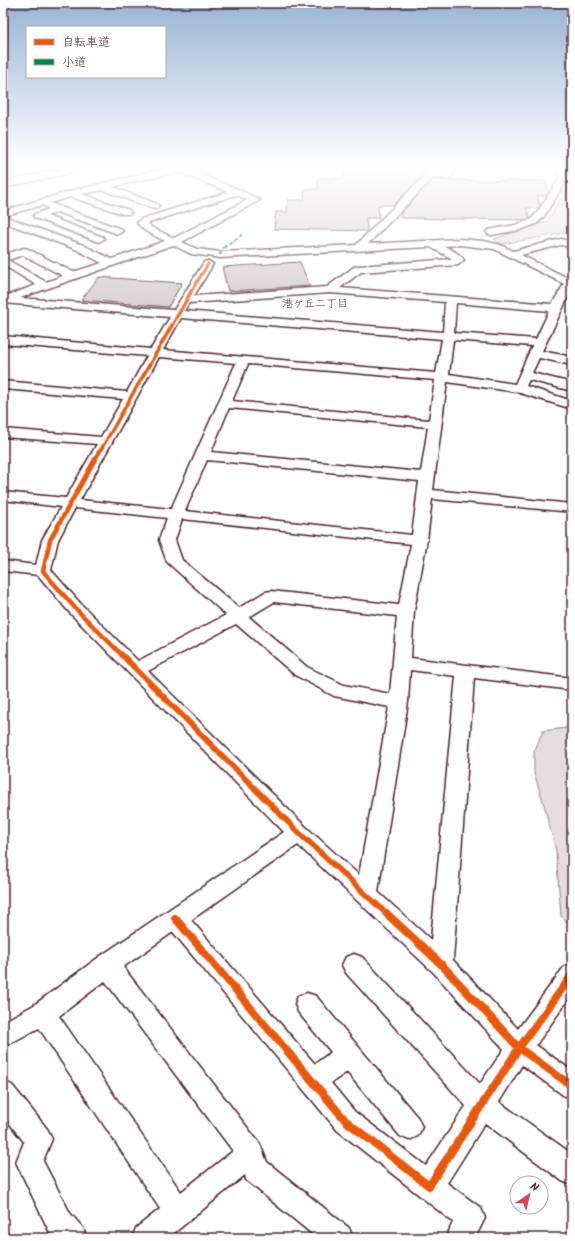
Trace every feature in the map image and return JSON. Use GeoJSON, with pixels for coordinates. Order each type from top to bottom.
{"type":"FeatureCollection","features":[{"type":"Feature","properties":{"kind":"street"},"geometry":{"type":"LineString","coordinates":[[17,224],[80,247],[111,263]]}},
{"type":"Feature","properties":{"kind":"street"},"geometry":{"type":"LineString","coordinates":[[60,224],[99,238]]}},
{"type":"Feature","properties":{"kind":"street"},"geometry":{"type":"LineString","coordinates":[[80,247],[118,231],[98,224]]}},
{"type":"Feature","properties":{"kind":"street"},"geometry":{"type":"LineString","coordinates":[[143,224],[148,229],[195,252],[220,255],[460,242],[484,244],[497,247],[571,282],[556,308],[519,388]]}},
{"type":"Feature","properties":{"kind":"street"},"geometry":{"type":"LineString","coordinates":[[3,300],[175,241],[207,224]]}},
{"type":"Feature","properties":{"kind":"street"},"geometry":{"type":"LineString","coordinates":[[358,248],[382,224]]}},
{"type":"Feature","properties":{"kind":"street"},"geometry":{"type":"LineString","coordinates":[[491,232],[517,228],[528,224]]}},
{"type":"Feature","properties":{"kind":"street"},"geometry":{"type":"LineString","coordinates":[[512,254],[561,242],[572,245]]}},
{"type":"Feature","properties":{"kind":"street"},"geometry":{"type":"LineString","coordinates":[[330,290],[358,269],[454,264],[459,260],[456,256],[433,244]]}},
{"type":"Feature","properties":{"kind":"street"},"geometry":{"type":"LineString","coordinates":[[169,250],[193,262],[208,264],[412,253]]}},
{"type":"Feature","properties":{"kind":"street"},"geometry":{"type":"LineString","coordinates":[[3,258],[24,251],[72,276]]}},
{"type":"Feature","properties":{"kind":"street"},"geometry":{"type":"LineString","coordinates":[[3,261],[45,286]]}},
{"type":"Feature","properties":{"kind":"street"},"geometry":{"type":"LineString","coordinates":[[43,571],[50,540],[177,314],[208,264]]}},
{"type":"Feature","properties":{"kind":"street"},"geometry":{"type":"LineString","coordinates":[[187,300],[330,290],[556,308]]}},
{"type":"Feature","properties":{"kind":"street"},"geometry":{"type":"LineString","coordinates":[[3,300],[296,322],[448,336],[537,348],[572,361]]}},
{"type":"Feature","properties":{"kind":"street"},"geometry":{"type":"LineString","coordinates":[[367,894],[399,702],[406,611],[426,494],[426,477],[448,336],[451,300]]}},
{"type":"Feature","properties":{"kind":"street"},"geometry":{"type":"LineString","coordinates":[[3,340],[441,377],[519,388],[572,405]]}},
{"type":"Feature","properties":{"kind":"street"},"geometry":{"type":"LineString","coordinates":[[244,360],[176,514],[167,540],[175,562],[300,671],[340,691],[399,702]]}},
{"type":"Feature","properties":{"kind":"street"},"geometry":{"type":"LineString","coordinates":[[525,375],[572,387]]}},
{"type":"Feature","properties":{"kind":"street"},"geometry":{"type":"LineString","coordinates":[[3,385],[132,396]]}},
{"type":"Feature","properties":{"kind":"street"},"geometry":{"type":"LineString","coordinates":[[225,404],[434,424]]}},
{"type":"Feature","properties":{"kind":"street"},"geometry":{"type":"LineString","coordinates":[[3,433],[106,441]]}},
{"type":"Feature","properties":{"kind":"street"},"geometry":{"type":"LineString","coordinates":[[203,455],[426,477]]}},
{"type":"Feature","properties":{"kind":"street"},"geometry":{"type":"LineString","coordinates":[[426,494],[572,508]]}},
{"type":"Feature","properties":{"kind":"street"},"geometry":{"type":"LineString","coordinates":[[3,496],[419,540]]}},
{"type":"Feature","properties":{"kind":"street"},"geometry":{"type":"LineString","coordinates":[[3,566],[43,571],[75,608],[298,832],[367,894],[441,964],[519,1048],[572,1086]]}},
{"type":"Feature","properties":{"kind":"street"},"geometry":{"type":"LineString","coordinates":[[136,669],[237,617],[272,596],[406,611]]}},
{"type":"Feature","properties":{"kind":"street"},"geometry":{"type":"LineString","coordinates":[[403,663],[465,672],[572,684]]}},
{"type":"Feature","properties":{"kind":"street"},"geometry":{"type":"LineString","coordinates":[[441,964],[465,672]]}},
{"type":"Feature","properties":{"kind":"street"},"geometry":{"type":"LineString","coordinates":[[3,1035],[43,1013],[107,965],[298,832]]}},
{"type":"Feature","properties":{"kind":"street"},"geometry":{"type":"LineString","coordinates":[[175,918],[346,1121],[472,1218],[460,1238]]}},
{"type":"Feature","properties":{"kind":"street"},"geometry":{"type":"LineString","coordinates":[[107,965],[251,1152],[256,1170],[339,1238]]}},
{"type":"Feature","properties":{"kind":"street"},"geometry":{"type":"LineString","coordinates":[[354,965],[482,1105],[572,1171]]}},
{"type":"Feature","properties":{"kind":"street"},"geometry":{"type":"LineString","coordinates":[[430,1186],[519,1048],[572,975]]}},
{"type":"Feature","properties":{"kind":"street"},"geometry":{"type":"LineString","coordinates":[[307,1004],[408,1127]]}},
{"type":"Feature","properties":{"kind":"street"},"geometry":{"type":"LineString","coordinates":[[43,1013],[178,1211]]}},
{"type":"Feature","properties":{"kind":"street"},"geometry":{"type":"LineString","coordinates":[[313,1080],[349,1055]]}},
{"type":"Feature","properties":{"kind":"street"},"geometry":{"type":"LineString","coordinates":[[3,1094],[38,1139],[29,1162],[60,1223],[73,1238]]}},
{"type":"Feature","properties":{"kind":"street"},"geometry":{"type":"LineString","coordinates":[[146,1238],[251,1152]]}},
{"type":"Feature","properties":{"kind":"shaded area"},"geometry":{"type":"Polygon","coordinates":[[[539,224],[572,224],[572,232],[502,244],[494,239],[539,224]]]}},
{"type":"Feature","properties":{"kind":"shaded area"},"geometry":{"type":"Polygon","coordinates":[[[566,728],[572,730],[572,927],[561,916],[556,851],[534,773],[534,752],[543,731],[566,728]]]}},
{"type":"Feature","properties":{"kind":"building"},"geometry":{"type":"Polygon","coordinates":[[[275,224],[366,224],[367,231],[274,229],[275,224]]]}},
{"type":"Feature","properties":{"kind":"building"},"geometry":{"type":"Polygon","coordinates":[[[300,262],[310,286],[228,291],[222,267],[300,262]]]}},
{"type":"Feature","properties":{"kind":"building"},"geometry":{"type":"Polygon","coordinates":[[[99,277],[182,283],[168,307],[81,300],[99,277]]]}},
{"type":"Feature","properties":{"kind":"marked path"},"geometry":{"type":"LineString","coordinates":[[220,255],[223,248],[242,235]]}},
{"type":"Feature","properties":{"kind":"cycle path"},"geometry":{"type":"LineString","coordinates":[[208,264],[177,314],[50,540],[43,571],[75,608],[299,833],[441,964],[519,1048],[572,1086]]}},
{"type":"Feature","properties":{"kind":"cycle path"},"geometry":{"type":"LineString","coordinates":[[175,918],[346,1121],[429,1186],[519,1048],[572,975]]}},
{"type":"Feature","properties":{"kind":"district","name":"港ケ丘二丁目"},"geometry":{"type":"Point","coordinates":[315,304]}}]}
